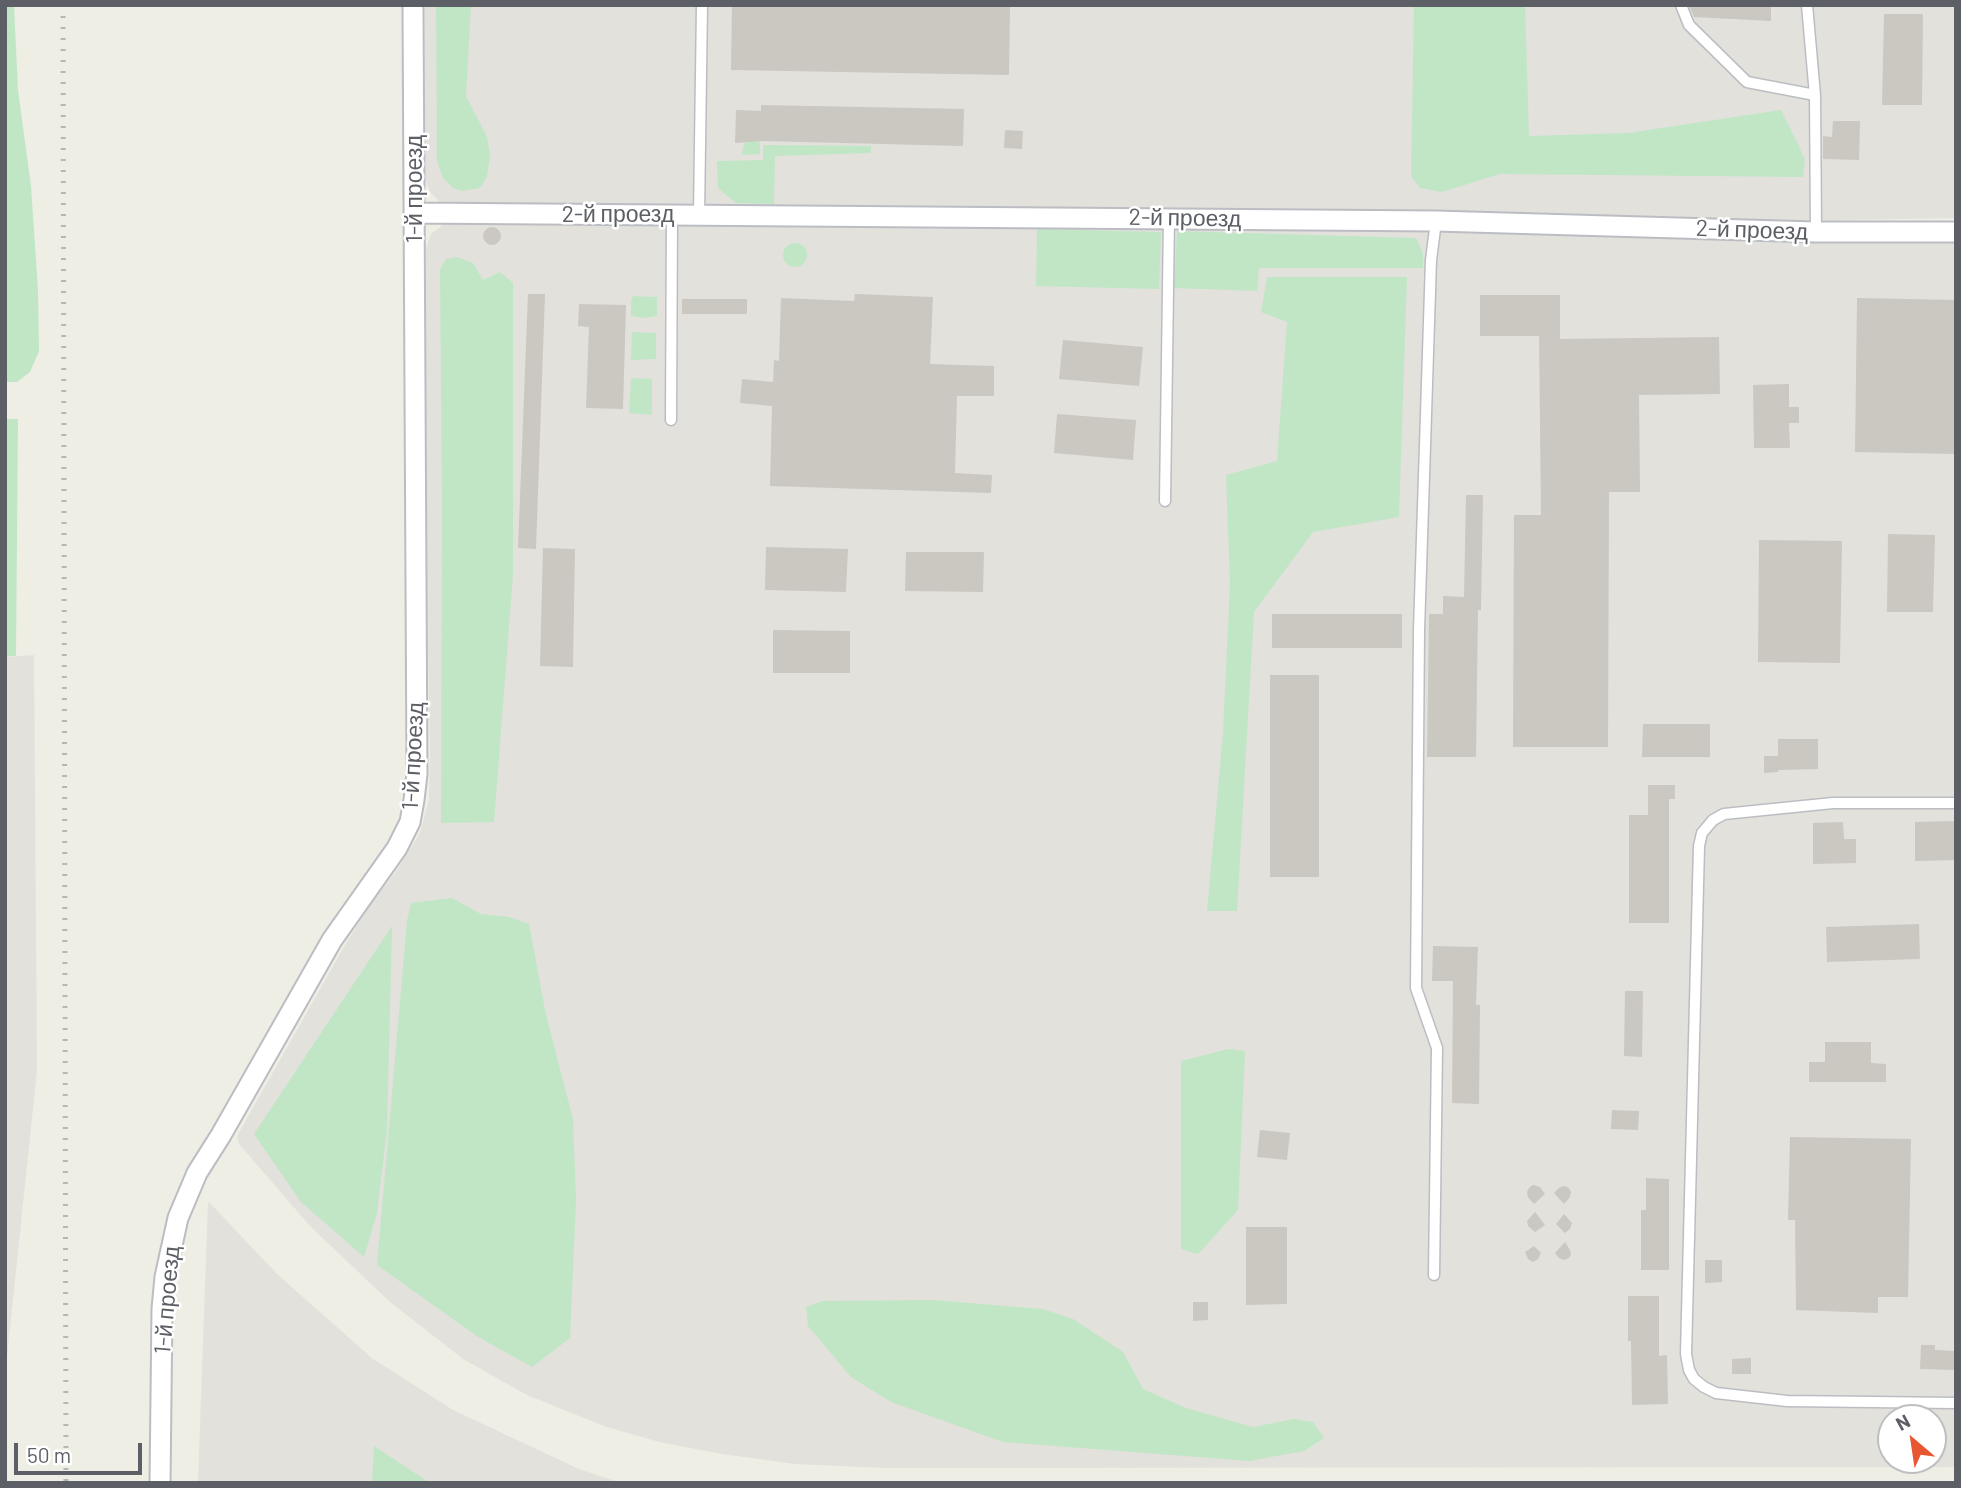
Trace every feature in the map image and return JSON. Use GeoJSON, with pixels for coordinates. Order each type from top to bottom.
{"type":"FeatureCollection","features":[{"type":"Feature","properties":{"kind":"street","name":"1-й проезд"},"geometry":{"type":"LineString","coordinates":[[160,1483],[162,1309],[165,1277],[178,1218],[197,1173],[332,940],[397,848],[410,822],[417,774],[413,5]]}},
{"type":"Feature","properties":{"kind":"street","name":"2-й проезд"},"geometry":{"type":"LineString","coordinates":[[414,213],[1436,221],[1816,232],[1956,232]]}},
{"type":"Feature","properties":{"kind":"lane"},"geometry":{"type":"LineString","coordinates":[[699,214],[702,5]]}},
{"type":"Feature","properties":{"kind":"lane"},"geometry":{"type":"LineString","coordinates":[[1681,5],[1689,25],[1747,82],[1815,95]]}},
{"type":"Feature","properties":{"kind":"lane"},"geometry":{"type":"LineString","coordinates":[[1807,5],[1815,95],[1816,232]]}},
{"type":"Feature","properties":{"kind":"lane"},"geometry":{"type":"LineString","coordinates":[[671,420],[672,214]]}},
{"type":"Feature","properties":{"kind":"lane"},"geometry":{"type":"LineString","coordinates":[[1165,501],[1169,218]]}},
{"type":"Feature","properties":{"kind":"lane"},"geometry":{"type":"LineString","coordinates":[[1434,1275],[1437,1048],[1416,988],[1419,617],[1431,260],[1436,221]]}},
{"type":"Feature","properties":{"kind":"lane"},"geometry":{"type":"LineString","coordinates":[[1956,803],[1833,803],[1724,814],[1713,820],[1702,833],[1699,846],[1686,1354],[1694,1380],[1716,1393],[1787,1401],[1956,1403]]}},
{"type":"Feature","properties":{"kind":"shaded area"},"geometry":{"type":"Polygon","coordinates":[[[425,5],[1956,5],[1956,218],[1794,221],[1400,211],[451,205],[439,201],[430,192],[425,179],[425,5]]]}},
{"type":"Feature","properties":{"kind":"shaded area"},"geometry":{"type":"Polygon","coordinates":[[[452,222],[1398,228],[1956,241],[1956,1467],[1947,1467],[1947,1404],[1877,1404],[1877,1467],[885,1468],[795,1464],[659,1442],[604,1426],[527,1395],[463,1359],[390,1302],[310,1226],[239,1144],[237,1136],[345,945],[420,833],[429,799],[426,248],[431,234],[452,222]]]}},
{"type":"Feature","properties":{"kind":"shaded area"},"geometry":{"type":"Polygon","coordinates":[[[34,655],[37,1070],[5,1376],[5,657],[34,655]]]}},
{"type":"Feature","properties":{"kind":"shaded area"},"geometry":{"type":"Polygon","coordinates":[[[208,1201],[277,1274],[373,1359],[453,1410],[579,1469],[622,1483],[198,1483],[208,1201]]]}},
{"type":"Feature","properties":{"kind":"green space"},"geometry":{"type":"Polygon","coordinates":[[[5,5],[14,5],[18,90],[31,186],[38,291],[39,351],[30,372],[17,382],[5,382],[5,5]]]}},
{"type":"Feature","properties":{"kind":"green space"},"geometry":{"type":"Polygon","coordinates":[[[436,5],[471,5],[466,96],[487,137],[490,155],[487,177],[480,188],[462,191],[453,188],[443,178],[437,161],[436,5]]]}},
{"type":"Feature","properties":{"kind":"green space"},"geometry":{"type":"Polygon","coordinates":[[[1414,5],[1525,5],[1529,136],[1628,133],[1781,110],[1805,159],[1803,177],[1500,174],[1442,192],[1420,188],[1411,176],[1414,5]]]}},
{"type":"Feature","properties":{"kind":"green space"},"geometry":{"type":"Polygon","coordinates":[[[759,115],[760,154],[742,155],[743,146],[759,115]]]}},
{"type":"Feature","properties":{"kind":"green space"},"geometry":{"type":"Polygon","coordinates":[[[763,145],[871,146],[871,153],[775,156],[774,204],[736,203],[718,188],[717,161],[763,160],[763,145]]]}},
{"type":"Feature","properties":{"kind":"green space"},"geometry":{"type":"Polygon","coordinates":[[[1037,229],[1161,232],[1159,289],[1036,286],[1037,229]]]}},
{"type":"Feature","properties":{"kind":"green space"},"geometry":{"type":"Polygon","coordinates":[[[1177,231],[1416,238],[1423,253],[1423,268],[1259,268],[1257,291],[1174,288],[1177,231]]]}},
{"type":"Feature","properties":{"kind":"green space"},"geometry":{"type":"Polygon","coordinates":[[[795,243],[804,246],[807,255],[804,264],[795,267],[786,264],[783,255],[786,246],[795,243]]]}},
{"type":"Feature","properties":{"kind":"green space"},"geometry":{"type":"Polygon","coordinates":[[[457,257],[473,263],[483,280],[500,272],[513,283],[513,575],[494,822],[441,823],[440,269],[446,259],[457,257]]]}},
{"type":"Feature","properties":{"kind":"green space"},"geometry":{"type":"Polygon","coordinates":[[[1267,277],[1407,277],[1399,517],[1313,532],[1254,612],[1237,911],[1207,911],[1223,733],[1230,583],[1226,475],[1277,461],[1287,322],[1261,312],[1267,277]]]}},
{"type":"Feature","properties":{"kind":"green space"},"geometry":{"type":"Polygon","coordinates":[[[633,296],[657,297],[657,316],[631,316],[633,296]]]}},
{"type":"Feature","properties":{"kind":"green space"},"geometry":{"type":"Polygon","coordinates":[[[632,332],[656,333],[656,359],[631,360],[632,332]]]}},
{"type":"Feature","properties":{"kind":"green space"},"geometry":{"type":"Polygon","coordinates":[[[631,378],[652,379],[652,415],[629,413],[631,378]]]}},
{"type":"Feature","properties":{"kind":"green space"},"geometry":{"type":"Polygon","coordinates":[[[5,419],[18,419],[16,656],[5,656],[5,419]]]}},
{"type":"Feature","properties":{"kind":"green space"},"geometry":{"type":"Polygon","coordinates":[[[452,898],[481,914],[509,917],[529,924],[546,1015],[573,1119],[576,1200],[570,1338],[532,1367],[478,1337],[377,1265],[407,921],[411,903],[452,898]]]}},
{"type":"Feature","properties":{"kind":"green space"},"geometry":{"type":"Polygon","coordinates":[[[392,926],[387,1130],[377,1213],[364,1257],[301,1202],[254,1134],[392,926]]]}},
{"type":"Feature","properties":{"kind":"green space"},"geometry":{"type":"Polygon","coordinates":[[[1228,1049],[1245,1051],[1238,1210],[1198,1254],[1181,1249],[1181,1061],[1228,1049]]]}},
{"type":"Feature","properties":{"kind":"green space"},"geometry":{"type":"Polygon","coordinates":[[[933,1300],[1043,1309],[1073,1319],[1123,1352],[1143,1389],[1186,1408],[1253,1427],[1294,1419],[1313,1422],[1324,1438],[1304,1451],[1249,1461],[1003,1442],[891,1402],[851,1377],[808,1326],[806,1307],[823,1301],[933,1300]]]}},
{"type":"Feature","properties":{"kind":"green space"},"geometry":{"type":"Polygon","coordinates":[[[374,1446],[430,1483],[372,1483],[374,1446]]]}},
{"type":"Feature","properties":{"kind":"building"},"geometry":{"type":"Polygon","coordinates":[[[732,5],[1010,5],[1009,75],[731,70],[732,5]]]}},
{"type":"Feature","properties":{"kind":"building"},"geometry":{"type":"Polygon","coordinates":[[[1689,5],[1771,5],[1771,21],[1694,17],[1689,5]]]}},
{"type":"Feature","properties":{"kind":"building"},"geometry":{"type":"Polygon","coordinates":[[[1884,14],[1923,14],[1922,105],[1882,105],[1884,14]]]}},
{"type":"Feature","properties":{"kind":"building"},"geometry":{"type":"Polygon","coordinates":[[[761,105],[964,109],[963,146],[762,141],[735,143],[736,110],[761,111],[761,105]]]}},
{"type":"Feature","properties":{"kind":"building"},"geometry":{"type":"Polygon","coordinates":[[[1833,121],[1860,121],[1859,160],[1823,159],[1823,136],[1832,137],[1833,121]]]}},
{"type":"Feature","properties":{"kind":"building"},"geometry":{"type":"Polygon","coordinates":[[[1005,130],[1023,131],[1022,149],[1004,148],[1005,130]]]}},
{"type":"Feature","properties":{"kind":"building"},"geometry":{"type":"Polygon","coordinates":[[[492,227],[498,230],[501,236],[498,242],[492,245],[486,242],[483,236],[486,230],[492,227]]]}},
{"type":"Feature","properties":{"kind":"building"},"geometry":{"type":"Polygon","coordinates":[[[528,294],[545,294],[536,549],[518,548],[528,294]]]}},
{"type":"Feature","properties":{"kind":"building"},"geometry":{"type":"Polygon","coordinates":[[[855,294],[933,297],[930,364],[994,366],[994,396],[957,396],[955,473],[992,475],[991,493],[770,486],[772,406],[740,403],[742,379],[773,382],[774,360],[779,361],[781,298],[854,301],[855,294]]]}},
{"type":"Feature","properties":{"kind":"building"},"geometry":{"type":"Polygon","coordinates":[[[1480,295],[1560,295],[1560,339],[1719,337],[1720,394],[1639,395],[1640,492],[1609,492],[1608,747],[1513,747],[1514,515],[1541,515],[1539,336],[1480,336],[1480,295]]]}},
{"type":"Feature","properties":{"kind":"building"},"geometry":{"type":"Polygon","coordinates":[[[1857,298],[1956,300],[1956,454],[1855,452],[1857,298]]]}},
{"type":"Feature","properties":{"kind":"building"},"geometry":{"type":"Polygon","coordinates":[[[682,299],[747,299],[747,314],[682,314],[682,299]]]}},
{"type":"Feature","properties":{"kind":"building"},"geometry":{"type":"Polygon","coordinates":[[[579,304],[626,305],[623,409],[586,408],[589,327],[578,326],[579,304]]]}},
{"type":"Feature","properties":{"kind":"building"},"geometry":{"type":"Polygon","coordinates":[[[1063,340],[1143,347],[1139,386],[1059,379],[1063,340]]]}},
{"type":"Feature","properties":{"kind":"building"},"geometry":{"type":"Polygon","coordinates":[[[1789,384],[1789,407],[1799,407],[1799,423],[1789,423],[1790,448],[1754,448],[1753,385],[1789,384]]]}},
{"type":"Feature","properties":{"kind":"building"},"geometry":{"type":"Polygon","coordinates":[[[1057,414],[1136,420],[1133,460],[1054,453],[1057,414]]]}},
{"type":"Feature","properties":{"kind":"building"},"geometry":{"type":"Polygon","coordinates":[[[1466,495],[1483,495],[1476,757],[1427,757],[1429,614],[1443,614],[1443,596],[1464,597],[1466,495]]]}},
{"type":"Feature","properties":{"kind":"building"},"geometry":{"type":"Polygon","coordinates":[[[1888,534],[1935,535],[1933,612],[1887,612],[1888,534]]]}},
{"type":"Feature","properties":{"kind":"building"},"geometry":{"type":"Polygon","coordinates":[[[1759,540],[1842,541],[1840,663],[1758,662],[1759,540]]]}},
{"type":"Feature","properties":{"kind":"building"},"geometry":{"type":"Polygon","coordinates":[[[766,547],[848,549],[846,592],[765,590],[766,547]]]}},
{"type":"Feature","properties":{"kind":"building"},"geometry":{"type":"Polygon","coordinates":[[[543,548],[575,549],[573,667],[540,666],[543,548]]]}},
{"type":"Feature","properties":{"kind":"building"},"geometry":{"type":"Polygon","coordinates":[[[906,552],[984,552],[983,592],[905,591],[906,552]]]}},
{"type":"Feature","properties":{"kind":"building"},"geometry":{"type":"Polygon","coordinates":[[[1272,614],[1402,614],[1402,648],[1272,648],[1272,614]]]}},
{"type":"Feature","properties":{"kind":"building"},"geometry":{"type":"Polygon","coordinates":[[[773,630],[850,631],[850,673],[773,673],[773,630]]]}},
{"type":"Feature","properties":{"kind":"building"},"geometry":{"type":"Polygon","coordinates":[[[1270,675],[1319,675],[1319,877],[1270,877],[1270,675]]]}},
{"type":"Feature","properties":{"kind":"building"},"geometry":{"type":"Polygon","coordinates":[[[1643,724],[1710,724],[1710,757],[1642,757],[1643,724]]]}},
{"type":"Feature","properties":{"kind":"building"},"geometry":{"type":"Polygon","coordinates":[[[1778,739],[1818,739],[1818,769],[1764,773],[1764,756],[1778,756],[1778,739]]]}},
{"type":"Feature","properties":{"kind":"building"},"geometry":{"type":"Polygon","coordinates":[[[1648,785],[1675,785],[1675,799],[1669,799],[1669,923],[1629,923],[1629,815],[1648,815],[1648,785]]]}},
{"type":"Feature","properties":{"kind":"building"},"geometry":{"type":"Polygon","coordinates":[[[1956,821],[1956,860],[1915,861],[1915,822],[1956,821]]]}},
{"type":"Feature","properties":{"kind":"building"},"geometry":{"type":"Polygon","coordinates":[[[1843,822],[1844,839],[1856,839],[1856,863],[1813,864],[1813,823],[1843,822]]]}},
{"type":"Feature","properties":{"kind":"building"},"geometry":{"type":"Polygon","coordinates":[[[1919,924],[1920,959],[1827,962],[1826,927],[1919,924]]]}},
{"type":"Feature","properties":{"kind":"building"},"geometry":{"type":"Polygon","coordinates":[[[1433,946],[1478,947],[1476,1005],[1480,1005],[1479,1104],[1452,1103],[1453,981],[1432,981],[1433,946]]]}},
{"type":"Feature","properties":{"kind":"building"},"geometry":{"type":"Polygon","coordinates":[[[1625,991],[1643,991],[1642,1057],[1624,1056],[1625,991]]]}},
{"type":"Feature","properties":{"kind":"building"},"geometry":{"type":"Polygon","coordinates":[[[1825,1042],[1871,1042],[1871,1063],[1886,1064],[1886,1082],[1809,1082],[1809,1062],[1825,1062],[1825,1042]]]}},
{"type":"Feature","properties":{"kind":"building"},"geometry":{"type":"Polygon","coordinates":[[[1612,1110],[1639,1111],[1638,1130],[1611,1129],[1612,1110]]]}},
{"type":"Feature","properties":{"kind":"building"},"geometry":{"type":"Polygon","coordinates":[[[1260,1130],[1290,1133],[1287,1160],[1257,1157],[1260,1130]]]}},
{"type":"Feature","properties":{"kind":"building"},"geometry":{"type":"Polygon","coordinates":[[[1790,1137],[1911,1139],[1908,1297],[1878,1297],[1878,1313],[1796,1310],[1795,1220],[1788,1220],[1790,1137]]]}},
{"type":"Feature","properties":{"kind":"building"},"geometry":{"type":"Polygon","coordinates":[[[1646,1178],[1669,1179],[1669,1270],[1641,1270],[1641,1210],[1646,1210],[1646,1178]]]}},
{"type":"Feature","properties":{"kind":"building"},"geometry":{"type":"Polygon","coordinates":[[[1533,1185],[1540,1187],[1545,1194],[1534,1204],[1527,1192],[1533,1185]]]}},
{"type":"Feature","properties":{"kind":"building"},"geometry":{"type":"Polygon","coordinates":[[[1565,1186],[1571,1192],[1564,1204],[1554,1193],[1565,1186]]]}},
{"type":"Feature","properties":{"kind":"building"},"geometry":{"type":"Polygon","coordinates":[[[1535,1212],[1545,1225],[1535,1232],[1528,1226],[1527,1221],[1535,1212]]]}},
{"type":"Feature","properties":{"kind":"building"},"geometry":{"type":"Polygon","coordinates":[[[1564,1214],[1572,1223],[1565,1233],[1556,1224],[1564,1214]]]}},
{"type":"Feature","properties":{"kind":"building"},"geometry":{"type":"Polygon","coordinates":[[[1246,1227],[1287,1227],[1287,1304],[1246,1305],[1246,1227]]]}},
{"type":"Feature","properties":{"kind":"building"},"geometry":{"type":"Polygon","coordinates":[[[1565,1242],[1571,1255],[1564,1260],[1555,1253],[1565,1242]]]}},
{"type":"Feature","properties":{"kind":"building"},"geometry":{"type":"Polygon","coordinates":[[[1534,1246],[1541,1253],[1533,1262],[1525,1252],[1534,1246]]]}},
{"type":"Feature","properties":{"kind":"building"},"geometry":{"type":"Polygon","coordinates":[[[1705,1260],[1722,1260],[1722,1282],[1705,1283],[1705,1260]]]}},
{"type":"Feature","properties":{"kind":"building"},"geometry":{"type":"Polygon","coordinates":[[[1628,1296],[1659,1296],[1659,1356],[1667,1355],[1668,1404],[1632,1405],[1628,1296]]]}},
{"type":"Feature","properties":{"kind":"building"},"geometry":{"type":"Polygon","coordinates":[[[1193,1302],[1208,1302],[1208,1320],[1193,1321],[1193,1302]]]}},
{"type":"Feature","properties":{"kind":"building"},"geometry":{"type":"Polygon","coordinates":[[[1921,1345],[1935,1345],[1935,1350],[1956,1351],[1956,1370],[1920,1369],[1921,1345]]]}},
{"type":"Feature","properties":{"kind":"building"},"geometry":{"type":"Polygon","coordinates":[[[1751,1358],[1751,1374],[1732,1374],[1732,1359],[1751,1358]]]}},
{"type":"Feature","properties":{"kind":"railway"},"geometry":{"type":"LineString","coordinates":[[63,5],[66,1483]]}}]}
